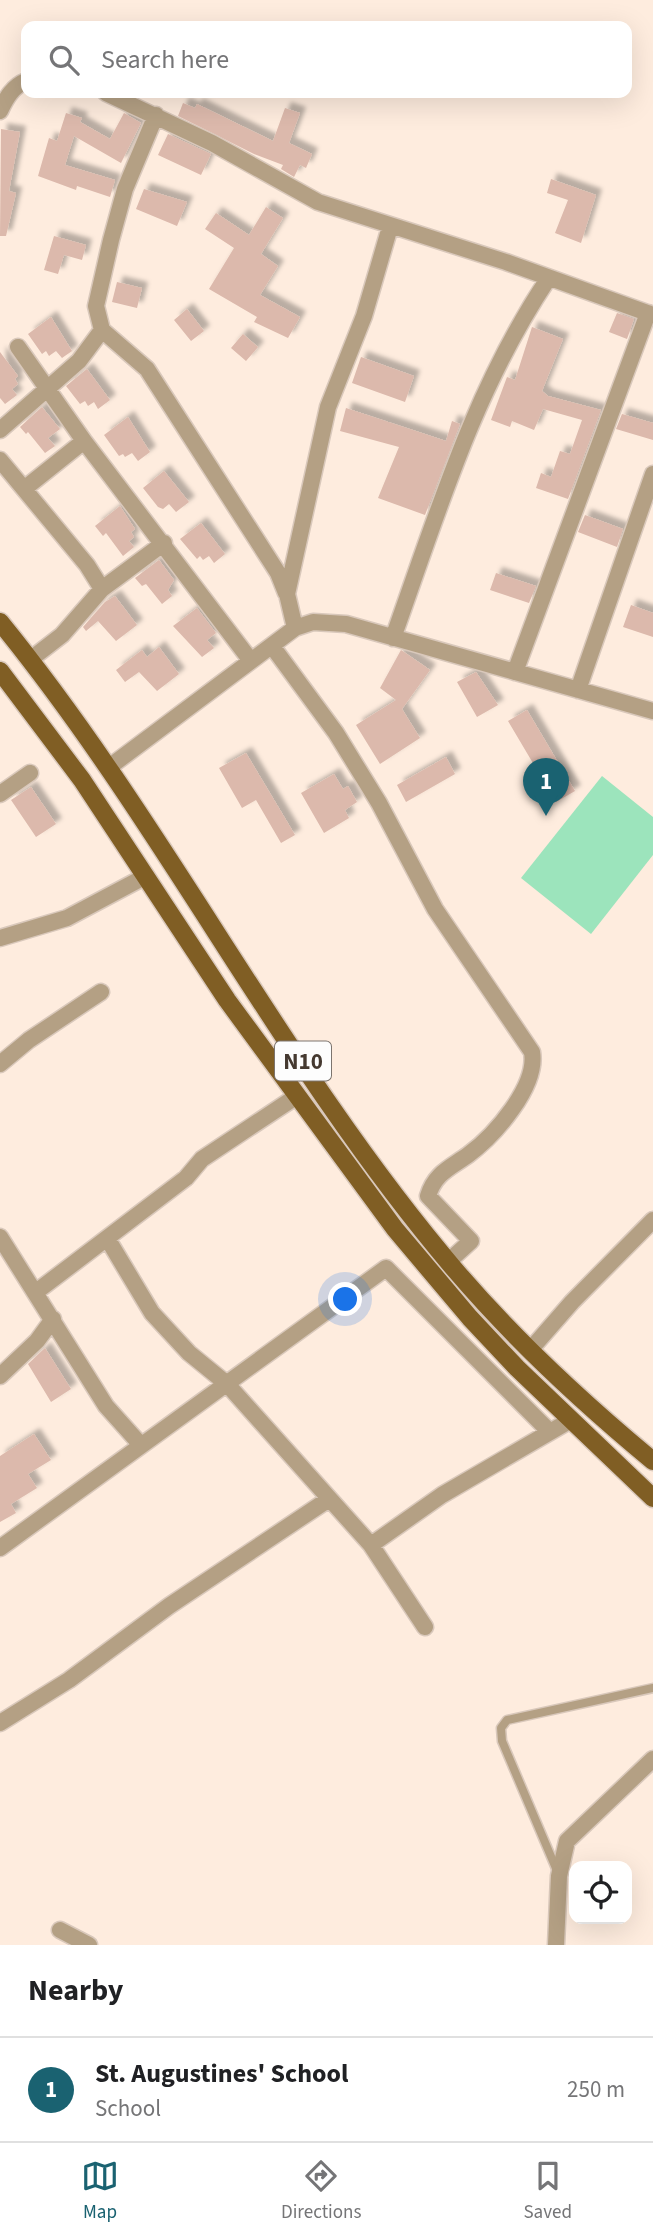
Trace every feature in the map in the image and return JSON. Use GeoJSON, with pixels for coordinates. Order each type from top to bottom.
{"type":"FeatureCollection","features":[{"type":"Feature","properties":{"kind":"main road","name":"N10"},"geometry":{"type":"LineString","coordinates":[[0,622],[30,659],[108,768],[361,1148],[448,1262],[582,1400],[653,1461]]}},
{"type":"Feature","properties":{"kind":"main road","name":"N10"},"geometry":{"type":"LineString","coordinates":[[0,671],[82,780],[227,1000],[444,1288],[569,1421],[653,1498]]}},
{"type":"Feature","properties":{"kind":"street"},"geometry":{"type":"LineString","coordinates":[[0,111],[5,99],[21,82]]}},
{"type":"Feature","properties":{"kind":"street"},"geometry":{"type":"LineString","coordinates":[[117,98],[212,142],[318,202],[506,262],[651,314],[515,672]]}},
{"type":"Feature","properties":{"kind":"street"},"geometry":{"type":"LineString","coordinates":[[156,115],[125,189],[111,240],[96,306],[102,330],[147,369],[278,573],[287,594],[295,628]]}},
{"type":"Feature","properties":{"kind":"street"},"geometry":{"type":"LineString","coordinates":[[287,594],[328,407],[364,316],[390,227]]}},
{"type":"Feature","properties":{"kind":"street"},"geometry":{"type":"LineString","coordinates":[[393,638],[477,405],[525,313],[548,279]]}},
{"type":"Feature","properties":{"kind":"street"},"geometry":{"type":"LineString","coordinates":[[0,430],[79,361],[102,330]]}},
{"type":"Feature","properties":{"kind":"street"},"geometry":{"type":"LineString","coordinates":[[18,347],[84,441],[251,661]]}},
{"type":"Feature","properties":{"kind":"street"},"geometry":{"type":"LineString","coordinates":[[24,489],[84,441]]}},
{"type":"Feature","properties":{"kind":"street"},"geometry":{"type":"LineString","coordinates":[[0,460],[87,565],[102,589]]}},
{"type":"Feature","properties":{"kind":"street"},"geometry":{"type":"LineString","coordinates":[[578,690],[653,474]]}},
{"type":"Feature","properties":{"kind":"street"},"geometry":{"type":"LineString","coordinates":[[30,659],[62,635],[102,589],[164,543]]}},
{"type":"Feature","properties":{"kind":"street"},"geometry":{"type":"LineString","coordinates":[[108,768],[295,628],[313,622],[327,622],[393,638],[653,711]]}},
{"type":"Feature","properties":{"kind":"street"},"geometry":{"type":"LineString","coordinates":[[272,646],[337,733],[379,803],[435,909],[532,1052],[534,1064],[531,1078],[519,1099],[486,1139],[442,1172],[432,1184],[428,1196],[471,1241],[448,1262]]}},
{"type":"Feature","properties":{"kind":"street"},"geometry":{"type":"LineString","coordinates":[[0,794],[30,773]]}},
{"type":"Feature","properties":{"kind":"street"},"geometry":{"type":"LineString","coordinates":[[0,938],[67,918],[146,876]]}},
{"type":"Feature","properties":{"kind":"street"},"geometry":{"type":"LineString","coordinates":[[0,1064],[29,1040],[101,992]]}},
{"type":"Feature","properties":{"kind":"street"},"geometry":{"type":"LineString","coordinates":[[36,1292],[186,1178],[202,1159],[297,1096]]}},
{"type":"Feature","properties":{"kind":"street"},"geometry":{"type":"LineString","coordinates":[[531,1349],[572,1302],[653,1220]]}},
{"type":"Feature","properties":{"kind":"street"},"geometry":{"type":"LineString","coordinates":[[0,1237],[106,1406],[140,1444]]}},
{"type":"Feature","properties":{"kind":"street"},"geometry":{"type":"LineString","coordinates":[[107,1238],[152,1313],[189,1353],[227,1384],[371,1545],[425,1627]]}},
{"type":"Feature","properties":{"kind":"street"},"geometry":{"type":"LineString","coordinates":[[0,1548],[379,1270],[386,1268],[550,1432]]}},
{"type":"Feature","properties":{"kind":"street"},"geometry":{"type":"LineString","coordinates":[[0,1376],[37,1341],[53,1319]]}},
{"type":"Feature","properties":{"kind":"street"},"geometry":{"type":"LineString","coordinates":[[371,1545],[442,1495],[569,1421]]}},
{"type":"Feature","properties":{"kind":"street"},"geometry":{"type":"LineString","coordinates":[[0,1723],[69,1680],[169,1606],[329,1499]]}},
{"type":"Feature","properties":{"kind":"street"},"geometry":{"type":"LineString","coordinates":[[556,1945],[559,1876],[566,1842],[653,1759]]}},
{"type":"Feature","properties":{"kind":"street"},"geometry":{"type":"LineString","coordinates":[[60,1930],[89,1945]]}},
{"type":"Feature","properties":{"kind":"lane"},"geometry":{"type":"LineString","coordinates":[[559,1876],[502,1741],[501,1728],[507,1720],[653,1688]]}},
{"type":"Feature","properties":{"kind":"green space"},"geometry":{"type":"Polygon","coordinates":[[[602,776],[653,817],[653,855],[591,934],[521,878],[602,776]]]}},
{"type":"Feature","properties":{"kind":"building"},"geometry":{"type":"Polygon","coordinates":[[[183,103],[195,108],[197,104],[273,141],[285,108],[300,113],[289,143],[312,154],[306,168],[300,165],[294,177],[281,169],[283,165],[254,154],[178,116],[183,103]]]}},
{"type":"Feature","properties":{"kind":"building"},"geometry":{"type":"Polygon","coordinates":[[[66,113],[82,118],[80,122],[110,139],[124,113],[141,123],[121,163],[74,136],[65,165],[115,180],[110,197],[77,186],[76,190],[38,176],[49,138],[57,141],[66,113]]]}},
{"type":"Feature","properties":{"kind":"building"},"geometry":{"type":"Polygon","coordinates":[[[1,129],[20,132],[9,191],[16,193],[6,236],[0,236],[1,129]]]}},
{"type":"Feature","properties":{"kind":"building"},"geometry":{"type":"Polygon","coordinates":[[[168,134],[211,154],[201,175],[158,155],[168,134]]]}},
{"type":"Feature","properties":{"kind":"building"},"geometry":{"type":"Polygon","coordinates":[[[551,179],[596,195],[581,243],[555,233],[568,200],[547,193],[551,179]]]}},
{"type":"Feature","properties":{"kind":"building"},"geometry":{"type":"Polygon","coordinates":[[[144,189],[187,202],[177,226],[136,209],[144,189]]]}},
{"type":"Feature","properties":{"kind":"building"},"geometry":{"type":"Polygon","coordinates":[[[266,207],[283,218],[261,254],[278,266],[260,295],[300,317],[288,338],[254,322],[257,317],[209,289],[234,248],[205,229],[216,213],[249,235],[266,207]]]}},
{"type":"Feature","properties":{"kind":"building"},"geometry":{"type":"Polygon","coordinates":[[[54,236],[86,245],[82,260],[64,255],[58,274],[44,270],[54,236]]]}},
{"type":"Feature","properties":{"kind":"building"},"geometry":{"type":"Polygon","coordinates":[[[117,282],[142,288],[137,308],[112,302],[117,282]]]}},
{"type":"Feature","properties":{"kind":"building"},"geometry":{"type":"Polygon","coordinates":[[[187,309],[204,331],[191,341],[174,320],[187,309]]]}},
{"type":"Feature","properties":{"kind":"building"},"geometry":{"type":"Polygon","coordinates":[[[617,313],[634,319],[627,339],[609,332],[617,313]]]}},
{"type":"Feature","properties":{"kind":"building"},"geometry":{"type":"Polygon","coordinates":[[[51,317],[72,351],[62,358],[56,351],[49,356],[46,351],[42,354],[28,334],[51,317]]]}},
{"type":"Feature","properties":{"kind":"building"},"geometry":{"type":"Polygon","coordinates":[[[532,327],[563,339],[542,391],[548,396],[601,410],[568,499],[536,488],[541,473],[551,477],[560,451],[570,454],[582,420],[543,409],[534,430],[512,421],[510,427],[491,420],[507,377],[515,380],[532,327]]]}},
{"type":"Feature","properties":{"kind":"building"},"geometry":{"type":"Polygon","coordinates":[[[243,334],[258,347],[246,361],[231,348],[243,334]]]}},
{"type":"Feature","properties":{"kind":"building"},"geometry":{"type":"Polygon","coordinates":[[[0,352],[18,376],[15,379],[18,384],[12,389],[17,395],[5,404],[0,398],[0,352]]]}},
{"type":"Feature","properties":{"kind":"building"},"geometry":{"type":"Polygon","coordinates":[[[361,357],[414,376],[405,402],[352,383],[361,357]]]}},
{"type":"Feature","properties":{"kind":"building"},"geometry":{"type":"Polygon","coordinates":[[[87,369],[110,400],[98,409],[94,402],[88,406],[85,401],[80,404],[66,386],[87,369]]]}},
{"type":"Feature","properties":{"kind":"building"},"geometry":{"type":"Polygon","coordinates":[[[42,407],[60,429],[48,438],[55,446],[45,453],[28,432],[26,434],[20,427],[42,407]]]}},
{"type":"Feature","properties":{"kind":"building"},"geometry":{"type":"Polygon","coordinates":[[[346,408],[446,441],[452,421],[460,424],[425,515],[378,498],[399,447],[340,431],[346,408]]]}},
{"type":"Feature","properties":{"kind":"building"},"geometry":{"type":"Polygon","coordinates":[[[622,414],[653,423],[653,440],[616,429],[622,414]]]}},
{"type":"Feature","properties":{"kind":"building"},"geometry":{"type":"Polygon","coordinates":[[[128,417],[150,452],[138,461],[132,453],[125,457],[123,454],[119,456],[104,435],[128,417]]]}},
{"type":"Feature","properties":{"kind":"building"},"geometry":{"type":"Polygon","coordinates":[[[164,471],[189,502],[176,512],[169,504],[163,509],[158,507],[143,488],[164,471]]]}},
{"type":"Feature","properties":{"kind":"building"},"geometry":{"type":"Polygon","coordinates":[[[120,506],[135,529],[131,532],[134,537],[129,541],[134,547],[123,556],[106,533],[103,536],[95,526],[120,506]]]}},
{"type":"Feature","properties":{"kind":"building"},"geometry":{"type":"Polygon","coordinates":[[[585,515],[623,529],[617,547],[578,532],[585,515]]]}},
{"type":"Feature","properties":{"kind":"building"},"geometry":{"type":"Polygon","coordinates":[[[201,523],[225,554],[214,563],[209,556],[203,560],[200,556],[197,559],[180,539],[201,523]]]}},
{"type":"Feature","properties":{"kind":"building"},"geometry":{"type":"Polygon","coordinates":[[[159,560],[174,580],[168,590],[172,596],[162,604],[146,584],[142,586],[135,578],[159,560]]]}},
{"type":"Feature","properties":{"kind":"building"},"geometry":{"type":"Polygon","coordinates":[[[496,573],[536,586],[529,603],[490,590],[496,573]]]}},
{"type":"Feature","properties":{"kind":"building"},"geometry":{"type":"Polygon","coordinates":[[[115,596],[137,625],[116,641],[98,621],[86,631],[83,627],[105,602],[115,596]]]}},
{"type":"Feature","properties":{"kind":"building"},"geometry":{"type":"Polygon","coordinates":[[[631,605],[653,613],[653,637],[623,627],[631,605]]]}},
{"type":"Feature","properties":{"kind":"building"},"geometry":{"type":"Polygon","coordinates":[[[197,608],[216,633],[207,640],[214,648],[202,657],[173,626],[197,608]]]}},
{"type":"Feature","properties":{"kind":"building"},"geometry":{"type":"Polygon","coordinates":[[[159,647],[179,674],[157,691],[139,672],[125,682],[116,670],[142,650],[147,657],[159,647]]]}},
{"type":"Feature","properties":{"kind":"building"},"geometry":{"type":"Polygon","coordinates":[[[401,650],[430,670],[402,709],[420,738],[380,764],[356,725],[396,700],[380,688],[401,650]]]}},
{"type":"Feature","properties":{"kind":"building"},"geometry":{"type":"Polygon","coordinates":[[[476,672],[498,705],[477,717],[457,682],[476,672]]]}},
{"type":"Feature","properties":{"kind":"building"},"geometry":{"type":"Polygon","coordinates":[[[527,710],[575,791],[556,802],[508,721],[527,710]]]}},
{"type":"Feature","properties":{"kind":"building"},"geometry":{"type":"Polygon","coordinates":[[[246,753],[295,835],[281,843],[256,800],[242,808],[219,768],[246,753]]]}},
{"type":"Feature","properties":{"kind":"building"},"geometry":{"type":"Polygon","coordinates":[[[446,757],[455,774],[406,802],[397,785],[446,757]]]}},
{"type":"Feature","properties":{"kind":"building"},"geometry":{"type":"Polygon","coordinates":[[[334,774],[343,789],[348,786],[357,802],[345,810],[349,818],[324,833],[301,793],[334,774]]]}},
{"type":"Feature","properties":{"kind":"building"},"geometry":{"type":"Polygon","coordinates":[[[31,787],[56,824],[36,837],[11,800],[31,787]]]}},
{"type":"Feature","properties":{"kind":"building"},"geometry":{"type":"Polygon","coordinates":[[[45,1348],[71,1389],[51,1402],[28,1364],[45,1348]]]}},
{"type":"Feature","properties":{"kind":"building"},"geometry":{"type":"Polygon","coordinates":[[[34,1434],[51,1460],[28,1474],[37,1488],[11,1504],[16,1513],[0,1522],[0,1456],[34,1434]]]}},
{"type":"Feature","properties":{"kind":"place","name":"St. Augustines' School"},"geometry":{"type":"Point","coordinates":[546,816]}}]}
